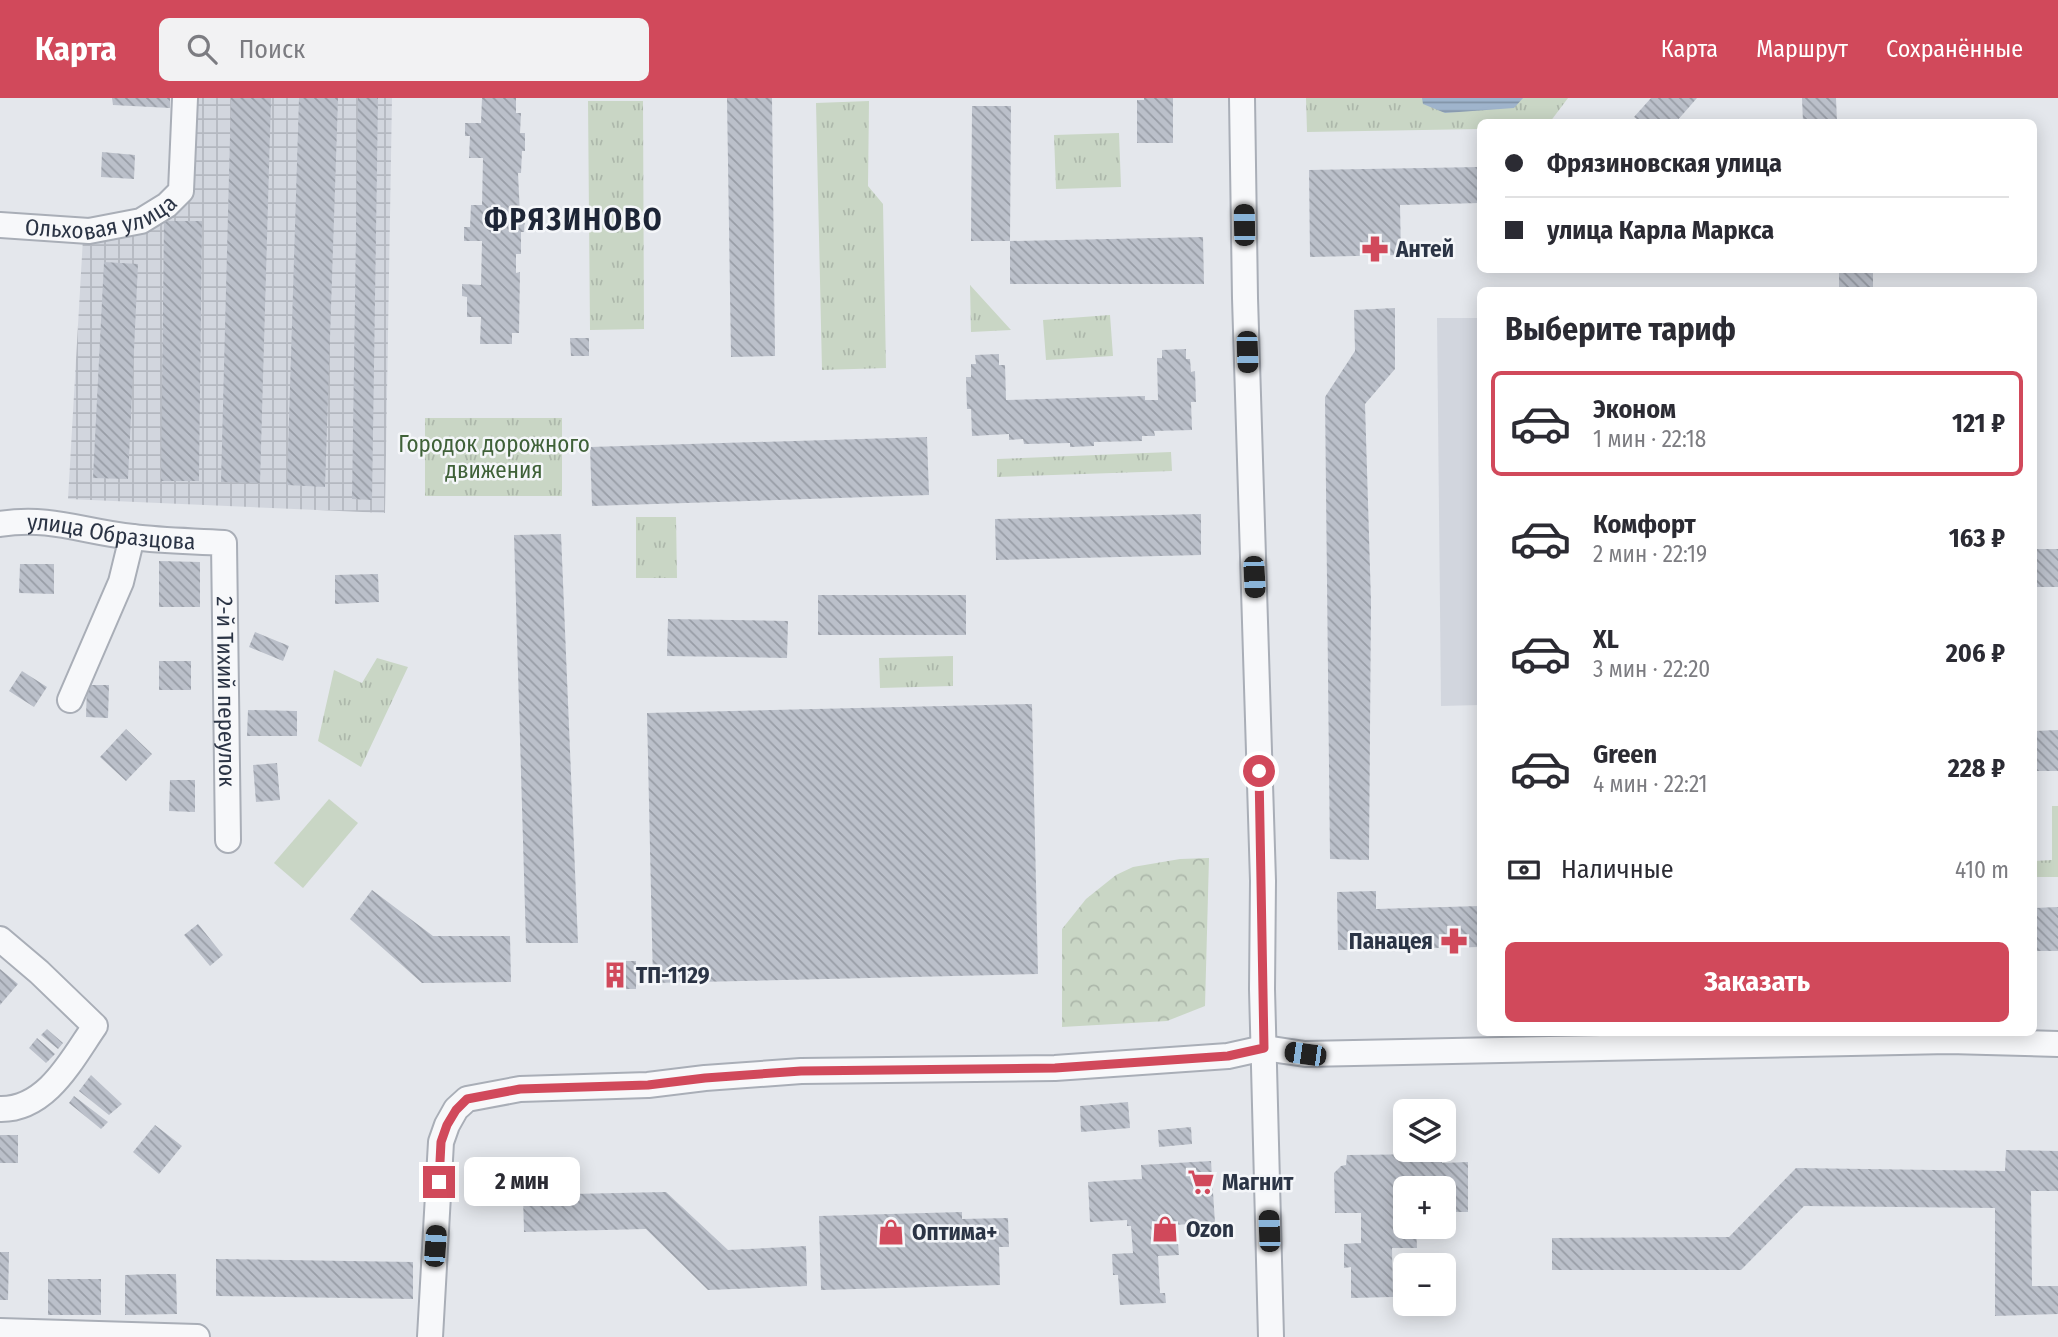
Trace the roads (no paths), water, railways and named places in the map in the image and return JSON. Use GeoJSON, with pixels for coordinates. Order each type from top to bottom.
{"type":"FeatureCollection","features":[{"type":"Feature","properties":{"kind":"street","name":"Ольховая улица"},"geometry":{"type":"LineString","coordinates":[[0,225],[89,230],[141,221],[167,205],[181,191],[185,98]]}},
{"type":"Feature","properties":{"kind":"street"},"geometry":{"type":"LineString","coordinates":[[1242,98],[1263,881],[1262,989],[1271,1337]]}},
{"type":"Feature","properties":{"kind":"street","name":"улица Образцова"},"geometry":{"type":"LineString","coordinates":[[0,524],[22,521],[58,523],[132,537],[224,543]]}},
{"type":"Feature","properties":{"kind":"street"},"geometry":{"type":"LineString","coordinates":[[71,700],[121,582],[132,537]]}},
{"type":"Feature","properties":{"kind":"street","name":"2-й Тихий переулок"},"geometry":{"type":"LineString","coordinates":[[224,543],[228,840]]}},
{"type":"Feature","properties":{"kind":"street"},"geometry":{"type":"LineString","coordinates":[[0,939],[95,1026],[58,1080],[42,1094],[8,1110],[0,1109]]}},
{"type":"Feature","properties":{"kind":"street"},"geometry":{"type":"LineString","coordinates":[[430,1337],[441,1142],[447,1125],[467,1099],[520,1089],[648,1085],[801,1071],[1055,1068],[1228,1056],[1264,1048],[1305,1054],[1949,1041],[2058,1044]]}},
{"type":"Feature","properties":{"kind":"street"},"geometry":{"type":"LineString","coordinates":[[0,1331],[197,1337]]}},
{"type":"Feature","properties":{"kind":"water"},"geometry":{"type":"Polygon","coordinates":[[[1422,98],[1523,98],[1514,108],[1445,113],[1423,104],[1422,98]]]}},
{"type":"Feature","properties":{"kind":"place","name":"Антей"},"geometry":{"type":"Point","coordinates":[1375,249]}},
{"type":"Feature","properties":{"kind":"place","name":"Панацея"},"geometry":{"type":"Point","coordinates":[1454,941]}},
{"type":"Feature","properties":{"kind":"place","name":"ТП-1129"},"geometry":{"type":"Point","coordinates":[615,975]}},
{"type":"Feature","properties":{"kind":"place","name":"Магнит"},"geometry":{"type":"Point","coordinates":[1201,1182]}},
{"type":"Feature","properties":{"kind":"place","name":"Ozon"},"geometry":{"type":"Point","coordinates":[1165,1229]}},
{"type":"Feature","properties":{"kind":"place","name":"Оптима+"},"geometry":{"type":"Point","coordinates":[891,1232]}},
{"type":"Feature","properties":{"kind":"district","name":"ФРЯЗИНОВО"},"geometry":{"type":"Point","coordinates":[574,220]}},
{"type":"Feature","properties":{"kind":"park label","name":"Городок дорожного движения"},"geometry":{"type":"Point","coordinates":[494,457]}}]}
